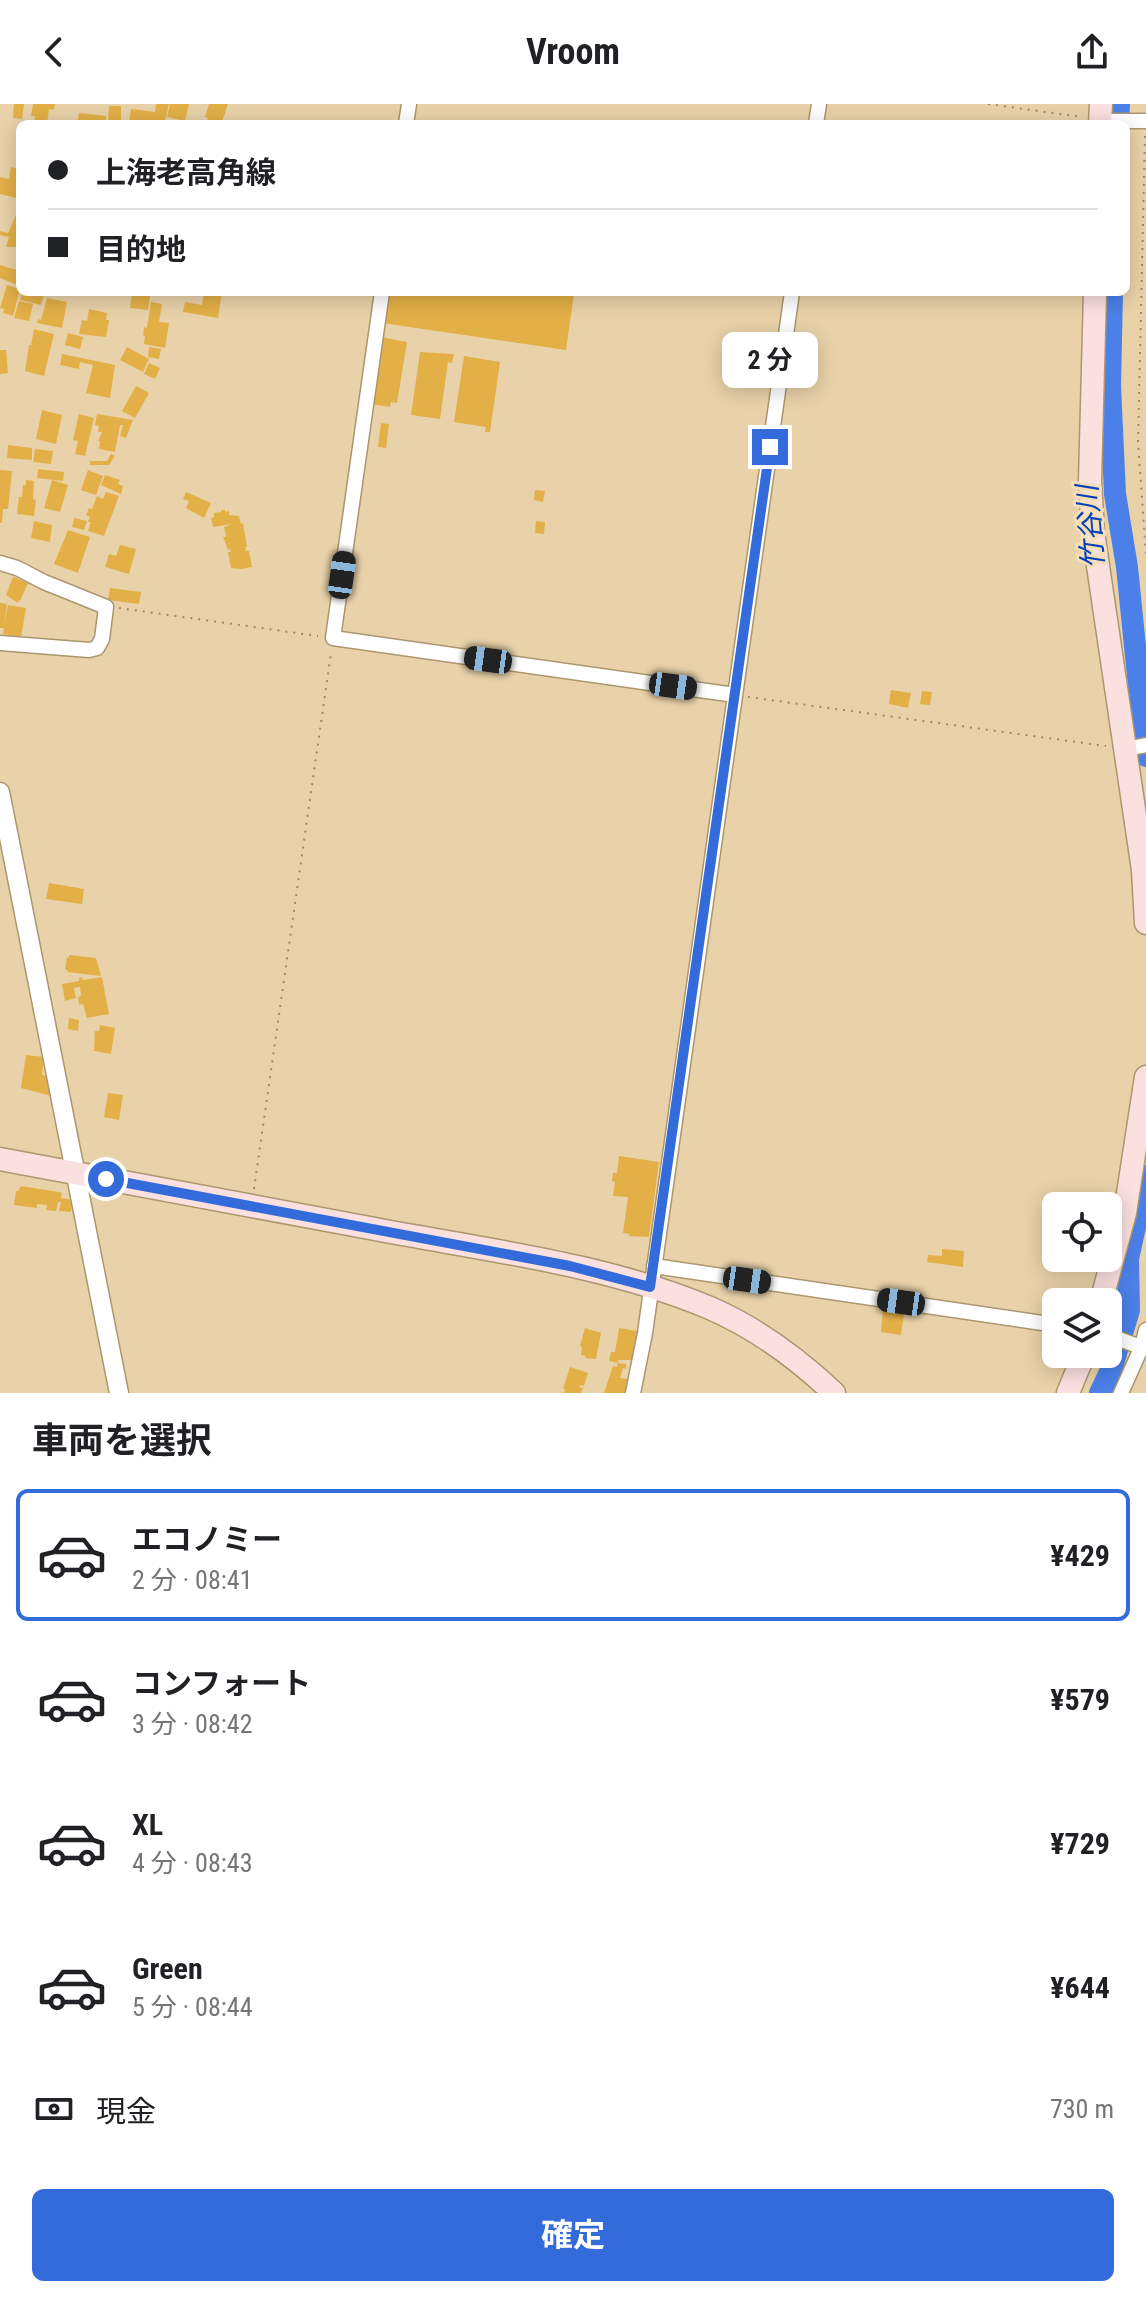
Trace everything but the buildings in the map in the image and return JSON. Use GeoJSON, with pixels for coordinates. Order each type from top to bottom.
{"type":"FeatureCollection","features":[{"type":"Feature","properties":{"kind":"main road"},"geometry":{"type":"LineString","coordinates":[[1095,296],[1090,481],[1093,532],[1136,747],[1146,923]]}},
{"type":"Feature","properties":{"kind":"main road"},"geometry":{"type":"LineString","coordinates":[[1105,1288],[1125,1213],[1146,1077]]}},
{"type":"Feature","properties":{"kind":"main road"},"geometry":{"type":"LineString","coordinates":[[0,1159],[570,1266],[652,1276],[742,1324],[795,1359],[834,1393]]}},
{"type":"Feature","properties":{"kind":"main road"},"geometry":{"type":"LineString","coordinates":[[1068,1393],[1078,1368]]}},
{"type":"Feature","properties":{"kind":"street"},"geometry":{"type":"LineString","coordinates":[[1102,117],[1143,121]]}},
{"type":"Feature","properties":{"kind":"street"},"geometry":{"type":"LineString","coordinates":[[381,296],[333,638],[735,695]]}},
{"type":"Feature","properties":{"kind":"street"},"geometry":{"type":"LineString","coordinates":[[633,1393],[645,1333],[791,296]]}},
{"type":"Feature","properties":{"kind":"street"},"geometry":{"type":"LineString","coordinates":[[0,563],[106,607],[102,639],[97,648],[89,650],[0,643]]}},
{"type":"Feature","properties":{"kind":"street"},"geometry":{"type":"LineString","coordinates":[[0,792],[119,1393]]}},
{"type":"Feature","properties":{"kind":"street"},"geometry":{"type":"LineString","coordinates":[[652,1276],[1042,1323]]}},
{"type":"Feature","properties":{"kind":"street"},"geometry":{"type":"LineString","coordinates":[[1121,1393],[1144,1348],[1146,1330]]}},
{"type":"Feature","properties":{"kind":"street"},"geometry":{"type":"LineString","coordinates":[[1122,1340],[1144,1348]]}},
{"type":"Feature","properties":{"kind":"path"},"geometry":{"type":"LineString","coordinates":[[988,104],[1102,117]]}},
{"type":"Feature","properties":{"kind":"path"},"geometry":{"type":"LineString","coordinates":[[1143,121],[1138,442],[1146,554]]}},
{"type":"Feature","properties":{"kind":"path"},"geometry":{"type":"LineString","coordinates":[[106,607],[333,638],[251,1206]]}},
{"type":"Feature","properties":{"kind":"path"},"geometry":{"type":"LineString","coordinates":[[735,695],[1136,747]]}},
{"type":"Feature","properties":{"kind":"waterway","name":"竹谷川"},"geometry":{"type":"LineString","coordinates":[[1118,120],[1119,104]]}},
{"type":"Feature","properties":{"kind":"waterway","name":"竹谷川"},"geometry":{"type":"LineString","coordinates":[[1112,296],[1110,386],[1115,494],[1127,567],[1146,756]]}},
{"type":"Feature","properties":{"kind":"waterway","name":"竹谷川"},"geometry":{"type":"LineString","coordinates":[[1100,1393],[1111,1370],[1129,1310],[1128,1259],[1146,1176]]}},
{"type":"Feature","properties":{"kind":"route"},"geometry":{"type":"LineString","coordinates":[[106,1179],[570,1266],[650,1287],[770,447]]}}]}
